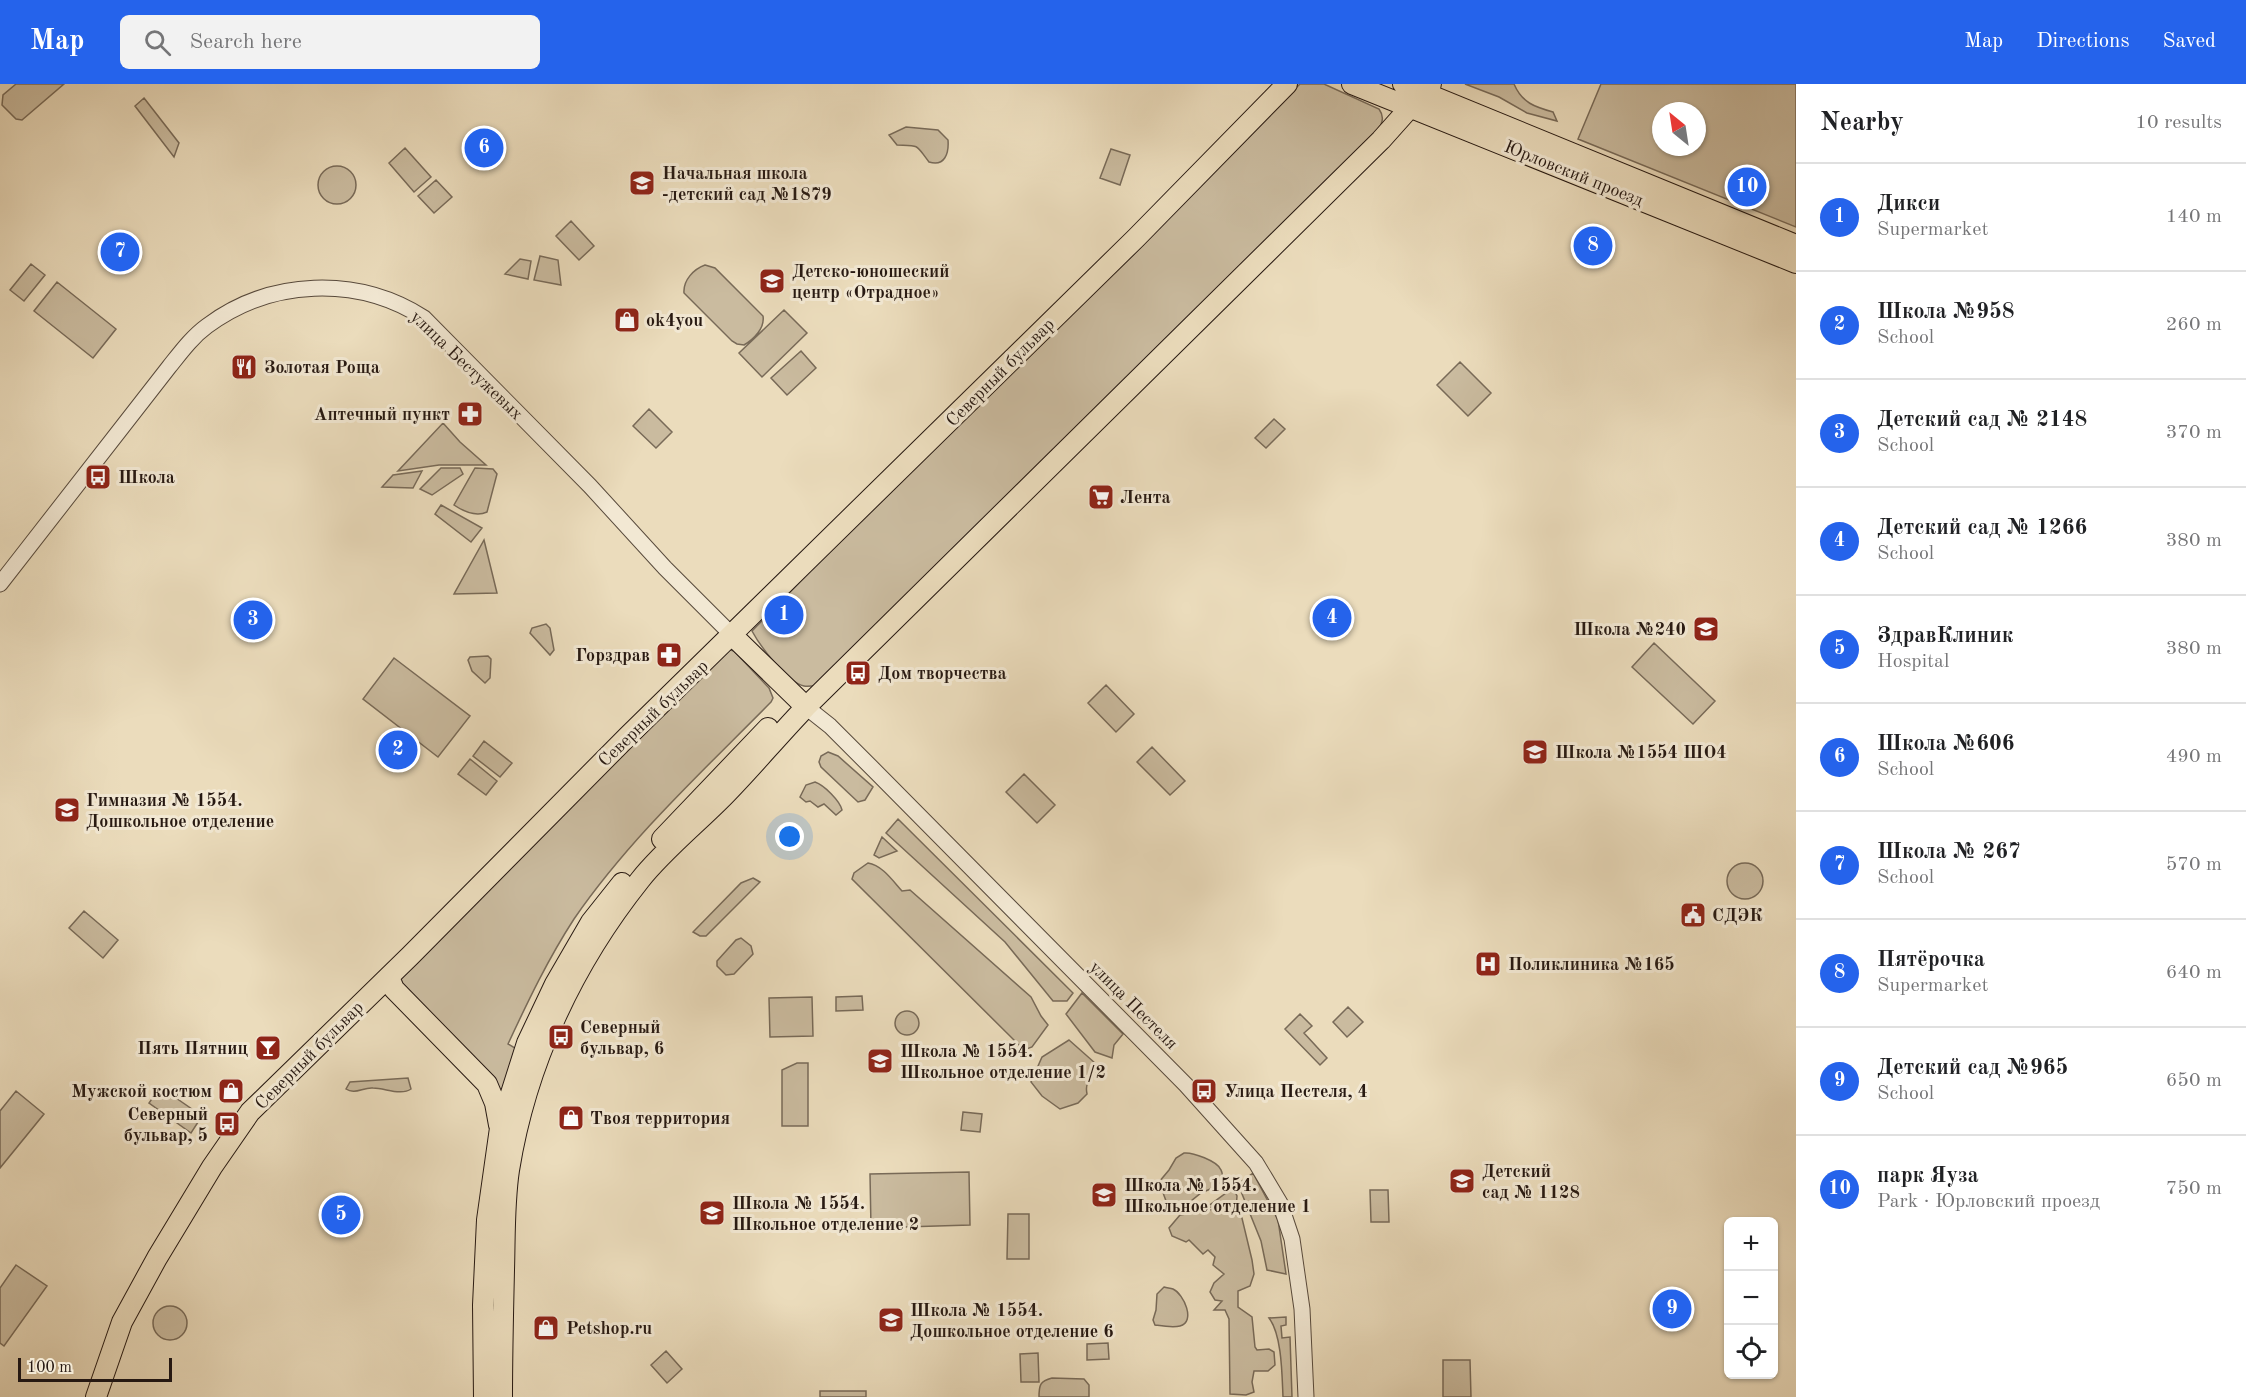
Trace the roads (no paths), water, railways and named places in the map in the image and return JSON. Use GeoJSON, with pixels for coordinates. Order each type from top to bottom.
{"type":"FeatureCollection","features":[{"type":"Feature","properties":{"kind":"main road","name":"Северный бульвар"},"geometry":{"type":"LineString","coordinates":[[96,1397],[122,1322],[157,1258],[212,1167],[250,1112],[389,977],[586,778],[1136,238],[1287,84]]}},
{"type":"Feature","properties":{"kind":"main road","name":"Юрловский проезд"},"geometry":{"type":"LineString","coordinates":[[1352,84],[1422,95],[1796,245]]}},
{"type":"Feature","properties":{"kind":"main road","name":"Юрловский проезд"},"geometry":{"type":"LineString","coordinates":[[1403,84],[1422,95],[1796,263]]}},
{"type":"Feature","properties":{"kind":"main road"},"geometry":{"type":"LineString","coordinates":[[484,1397],[483,1305],[487,1220],[500,1128],[527,1043],[555,984],[591,922],[635,866],[1372,150],[1422,95]]}},
{"type":"Feature","properties":{"kind":"main road","name":"улица Бестужевых"},"geometry":{"type":"LineString","coordinates":[[732,635],[802,703]]}},
{"type":"Feature","properties":{"kind":"main road"},"geometry":{"type":"LineString","coordinates":[[502,1397],[505,1223],[509,1172],[519,1118],[531,1074],[541,1049],[567,994],[598,938],[641,879],[734,785],[802,703]]}},
{"type":"Feature","properties":{"kind":"main road"},"geometry":{"type":"LineString","coordinates":[[389,977],[394,989],[487,1084],[495,1103],[500,1128]]}},
{"type":"Feature","properties":{"kind":"street","name":"улица Бестужевых"},"geometry":{"type":"LineString","coordinates":[[0,584],[169,366],[197,334],[241,304],[294,288],[323,288],[360,293],[403,305],[424,318],[590,486],[665,568],[732,635]]}},
{"type":"Feature","properties":{"kind":"street","name":"улица Пестеля"},"geometry":{"type":"LineString","coordinates":[[802,703],[830,726],[1155,1054],[1256,1163],[1280,1203],[1292,1239],[1302,1309],[1306,1397]]}},
{"type":"Feature","properties":{"kind":"place","name":"Школа №606"},"geometry":{"type":"Point","coordinates":[484,148]}},
{"type":"Feature","properties":{"kind":"place","name":"Начальная школа -детский сад №1879"},"geometry":{"type":"Point","coordinates":[642,183]}},
{"type":"Feature","properties":{"kind":"place","name":"парк Яуза"},"geometry":{"type":"Point","coordinates":[1747,187]}},
{"type":"Feature","properties":{"kind":"place","name":"Пятёрочка"},"geometry":{"type":"Point","coordinates":[1593,246]}},
{"type":"Feature","properties":{"kind":"place","name":"Школа № 267"},"geometry":{"type":"Point","coordinates":[120,252]}},
{"type":"Feature","properties":{"kind":"place","name":"Детско-юношеский центр «Отрадное»"},"geometry":{"type":"Point","coordinates":[772,281]}},
{"type":"Feature","properties":{"kind":"place","name":"ok4you"},"geometry":{"type":"Point","coordinates":[627,320]}},
{"type":"Feature","properties":{"kind":"place","name":"Золотая Роща"},"geometry":{"type":"Point","coordinates":[244,367]}},
{"type":"Feature","properties":{"kind":"place","name":"Аптечный пункт"},"geometry":{"type":"Point","coordinates":[470,414]}},
{"type":"Feature","properties":{"kind":"place","name":"Школа"},"geometry":{"type":"Point","coordinates":[98,477]}},
{"type":"Feature","properties":{"kind":"place","name":"Лента"},"geometry":{"type":"Point","coordinates":[1101,497]}},
{"type":"Feature","properties":{"kind":"place","name":"Дикси"},"geometry":{"type":"Point","coordinates":[784,615]}},
{"type":"Feature","properties":{"kind":"place","name":"Детский сад № 1266"},"geometry":{"type":"Point","coordinates":[1332,618]}},
{"type":"Feature","properties":{"kind":"place","name":"Детский сад № 2148"},"geometry":{"type":"Point","coordinates":[253,620]}},
{"type":"Feature","properties":{"kind":"place","name":"Школа №240"},"geometry":{"type":"Point","coordinates":[1706,629]}},
{"type":"Feature","properties":{"kind":"place","name":"Горздрав"},"geometry":{"type":"Point","coordinates":[669,655]}},
{"type":"Feature","properties":{"kind":"place","name":"Дом творчества"},"geometry":{"type":"Point","coordinates":[858,673]}},
{"type":"Feature","properties":{"kind":"place","name":"Школа №958"},"geometry":{"type":"Point","coordinates":[398,750]}},
{"type":"Feature","properties":{"kind":"place","name":"Школа №1554 ШО4"},"geometry":{"type":"Point","coordinates":[1535,752]}},
{"type":"Feature","properties":{"kind":"place","name":"Гимназия № 1554. Дошкольное отделение"},"geometry":{"type":"Point","coordinates":[67,810]}},
{"type":"Feature","properties":{"kind":"place","name":"СДЭК"},"geometry":{"type":"Point","coordinates":[1693,915]}},
{"type":"Feature","properties":{"kind":"place","name":"Поликлиника №165"},"geometry":{"type":"Point","coordinates":[1488,964]}},
{"type":"Feature","properties":{"kind":"place","name":"Северный бульвар, 6"},"geometry":{"type":"Point","coordinates":[561,1037]}},
{"type":"Feature","properties":{"kind":"place","name":"Пять Пятниц"},"geometry":{"type":"Point","coordinates":[268,1048]}},
{"type":"Feature","properties":{"kind":"place","name":"Школа № 1554. Школьное отделение 1/2"},"geometry":{"type":"Point","coordinates":[880,1061]}},
{"type":"Feature","properties":{"kind":"place","name":"Мужской костюм"},"geometry":{"type":"Point","coordinates":[231,1091]}},
{"type":"Feature","properties":{"kind":"place","name":"Улица Пестеля, 4"},"geometry":{"type":"Point","coordinates":[1204,1091]}},
{"type":"Feature","properties":{"kind":"place","name":"Твоя территория"},"geometry":{"type":"Point","coordinates":[571,1118]}},
{"type":"Feature","properties":{"kind":"place","name":"Северный бульвар, 5"},"geometry":{"type":"Point","coordinates":[227,1124]}},
{"type":"Feature","properties":{"kind":"place","name":"Детский сад № 1128"},"geometry":{"type":"Point","coordinates":[1462,1181]}},
{"type":"Feature","properties":{"kind":"place","name":"Школа № 1554. Школьное отделение 1"},"geometry":{"type":"Point","coordinates":[1104,1195]}},
{"type":"Feature","properties":{"kind":"place","name":"Школа № 1554. Школьное отделение 2"},"geometry":{"type":"Point","coordinates":[712,1213]}},
{"type":"Feature","properties":{"kind":"place","name":"ЗдравКлиник"},"geometry":{"type":"Point","coordinates":[341,1215]}},
{"type":"Feature","properties":{"kind":"place","name":"Детский сад №965"},"geometry":{"type":"Point","coordinates":[1672,1309]}},
{"type":"Feature","properties":{"kind":"place","name":"Школа № 1554. Дошкольное отделение 6"},"geometry":{"type":"Point","coordinates":[891,1320]}},
{"type":"Feature","properties":{"kind":"place","name":"Petshop.ru"},"geometry":{"type":"Point","coordinates":[546,1328]}}]}
